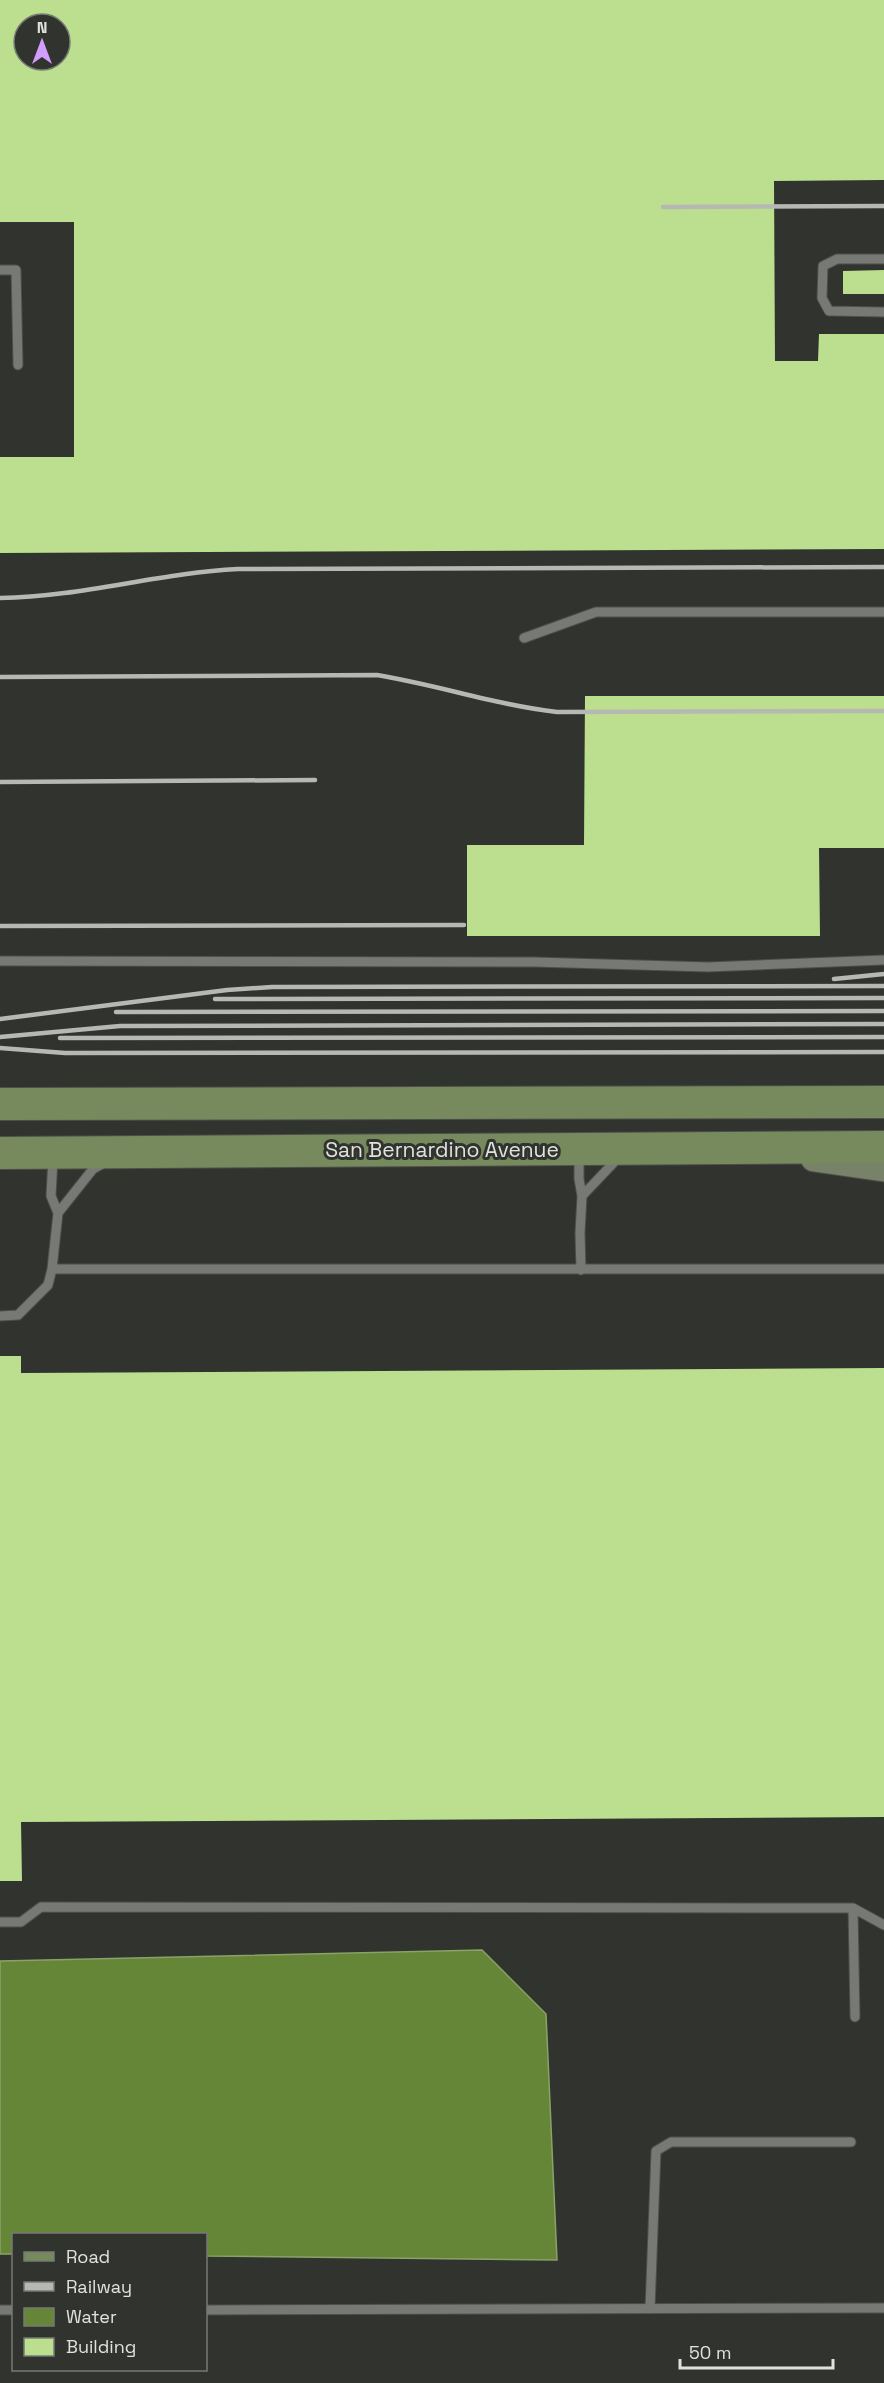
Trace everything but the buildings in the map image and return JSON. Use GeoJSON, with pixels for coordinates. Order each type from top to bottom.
{"type":"FeatureCollection","features":[{"type":"Feature","properties":{"kind":"main road"},"geometry":{"type":"LineString","coordinates":[[53,1152],[76,1126],[99,1122],[276,1122],[371,1103]]}},
{"type":"Feature","properties":{"kind":"main road"},"geometry":{"type":"LineString","coordinates":[[0,1104],[884,1104]]}},
{"type":"Feature","properties":{"kind":"main road"},"geometry":{"type":"LineString","coordinates":[[579,1149],[621,1120],[799,1118],[884,1104]]}},
{"type":"Feature","properties":{"kind":"main road","name":"San Bernardino Avenue"},"geometry":{"type":"LineString","coordinates":[[0,1152],[884,1148]]}},
{"type":"Feature","properties":{"kind":"street"},"geometry":{"type":"LineString","coordinates":[[742,1148],[884,1168]]}},
{"type":"Feature","properties":{"kind":"lane"},"geometry":{"type":"LineString","coordinates":[[884,259],[837,259],[823,266],[822,298],[829,311],[884,312]]}},
{"type":"Feature","properties":{"kind":"lane"},"geometry":{"type":"LineString","coordinates":[[0,270],[16,270],[18,365]]}},
{"type":"Feature","properties":{"kind":"lane"},"geometry":{"type":"LineString","coordinates":[[524,638],[596,612],[884,612]]}},
{"type":"Feature","properties":{"kind":"lane"},"geometry":{"type":"LineString","coordinates":[[0,961],[534,962],[708,967],[884,960]]}},
{"type":"Feature","properties":{"kind":"lane"},"geometry":{"type":"LineString","coordinates":[[579,1149],[579,1179],[582,1196],[581,1270]]}},
{"type":"Feature","properties":{"kind":"lane"},"geometry":{"type":"LineString","coordinates":[[582,1196],[627,1149]]}},
{"type":"Feature","properties":{"kind":"lane"},"geometry":{"type":"LineString","coordinates":[[0,1316],[18,1315],[48,1285],[58,1214],[51,1196],[53,1152]]}},
{"type":"Feature","properties":{"kind":"lane"},"geometry":{"type":"LineString","coordinates":[[58,1214],[93,1168],[124,1152]]}},
{"type":"Feature","properties":{"kind":"lane"},"geometry":{"type":"LineString","coordinates":[[52,1269],[884,1269]]}},
{"type":"Feature","properties":{"kind":"lane"},"geometry":{"type":"LineString","coordinates":[[0,1922],[21,1922],[41,1907],[853,1908],[884,1925]]}},
{"type":"Feature","properties":{"kind":"lane"},"geometry":{"type":"LineString","coordinates":[[853,1908],[855,2017]]}},
{"type":"Feature","properties":{"kind":"lane"},"geometry":{"type":"LineString","coordinates":[[650,2309],[656,2151],[671,2142],[851,2142]]}},
{"type":"Feature","properties":{"kind":"lane"},"geometry":{"type":"LineString","coordinates":[[207,2310],[884,2308]]}},
{"type":"Feature","properties":{"kind":"water"},"geometry":{"type":"Polygon","coordinates":[[[482,1950],[546,2014],[557,2260],[207,2256],[207,2233],[12,2233],[12,2254],[0,2254],[0,1961],[482,1950]]]}},
{"type":"Feature","properties":{"kind":"railway"},"geometry":{"type":"LineString","coordinates":[[663,207],[884,206]]}},
{"type":"Feature","properties":{"kind":"railway"},"geometry":{"type":"LineString","coordinates":[[0,598],[60,594],[178,575],[238,569],[884,567]]}},
{"type":"Feature","properties":{"kind":"railway"},"geometry":{"type":"LineString","coordinates":[[0,677],[377,675],[512,705],[557,712],[884,711]]}},
{"type":"Feature","properties":{"kind":"railway"},"geometry":{"type":"LineString","coordinates":[[0,782],[315,780]]}},
{"type":"Feature","properties":{"kind":"railway"},"geometry":{"type":"LineString","coordinates":[[0,926],[464,925]]}},
{"type":"Feature","properties":{"kind":"railway"},"geometry":{"type":"LineString","coordinates":[[834,979],[884,974]]}},
{"type":"Feature","properties":{"kind":"railway"},"geometry":{"type":"LineString","coordinates":[[0,1019],[227,990],[272,987],[884,986]]}},
{"type":"Feature","properties":{"kind":"railway"},"geometry":{"type":"LineString","coordinates":[[215,999],[884,998]]}},
{"type":"Feature","properties":{"kind":"railway"},"geometry":{"type":"LineString","coordinates":[[116,1012],[884,1011]]}},
{"type":"Feature","properties":{"kind":"railway"},"geometry":{"type":"LineString","coordinates":[[0,1037],[120,1026],[884,1024]]}},
{"type":"Feature","properties":{"kind":"railway"},"geometry":{"type":"LineString","coordinates":[[60,1038],[884,1037]]}},
{"type":"Feature","properties":{"kind":"railway"},"geometry":{"type":"LineString","coordinates":[[0,1048],[65,1053],[884,1052]]}}]}
